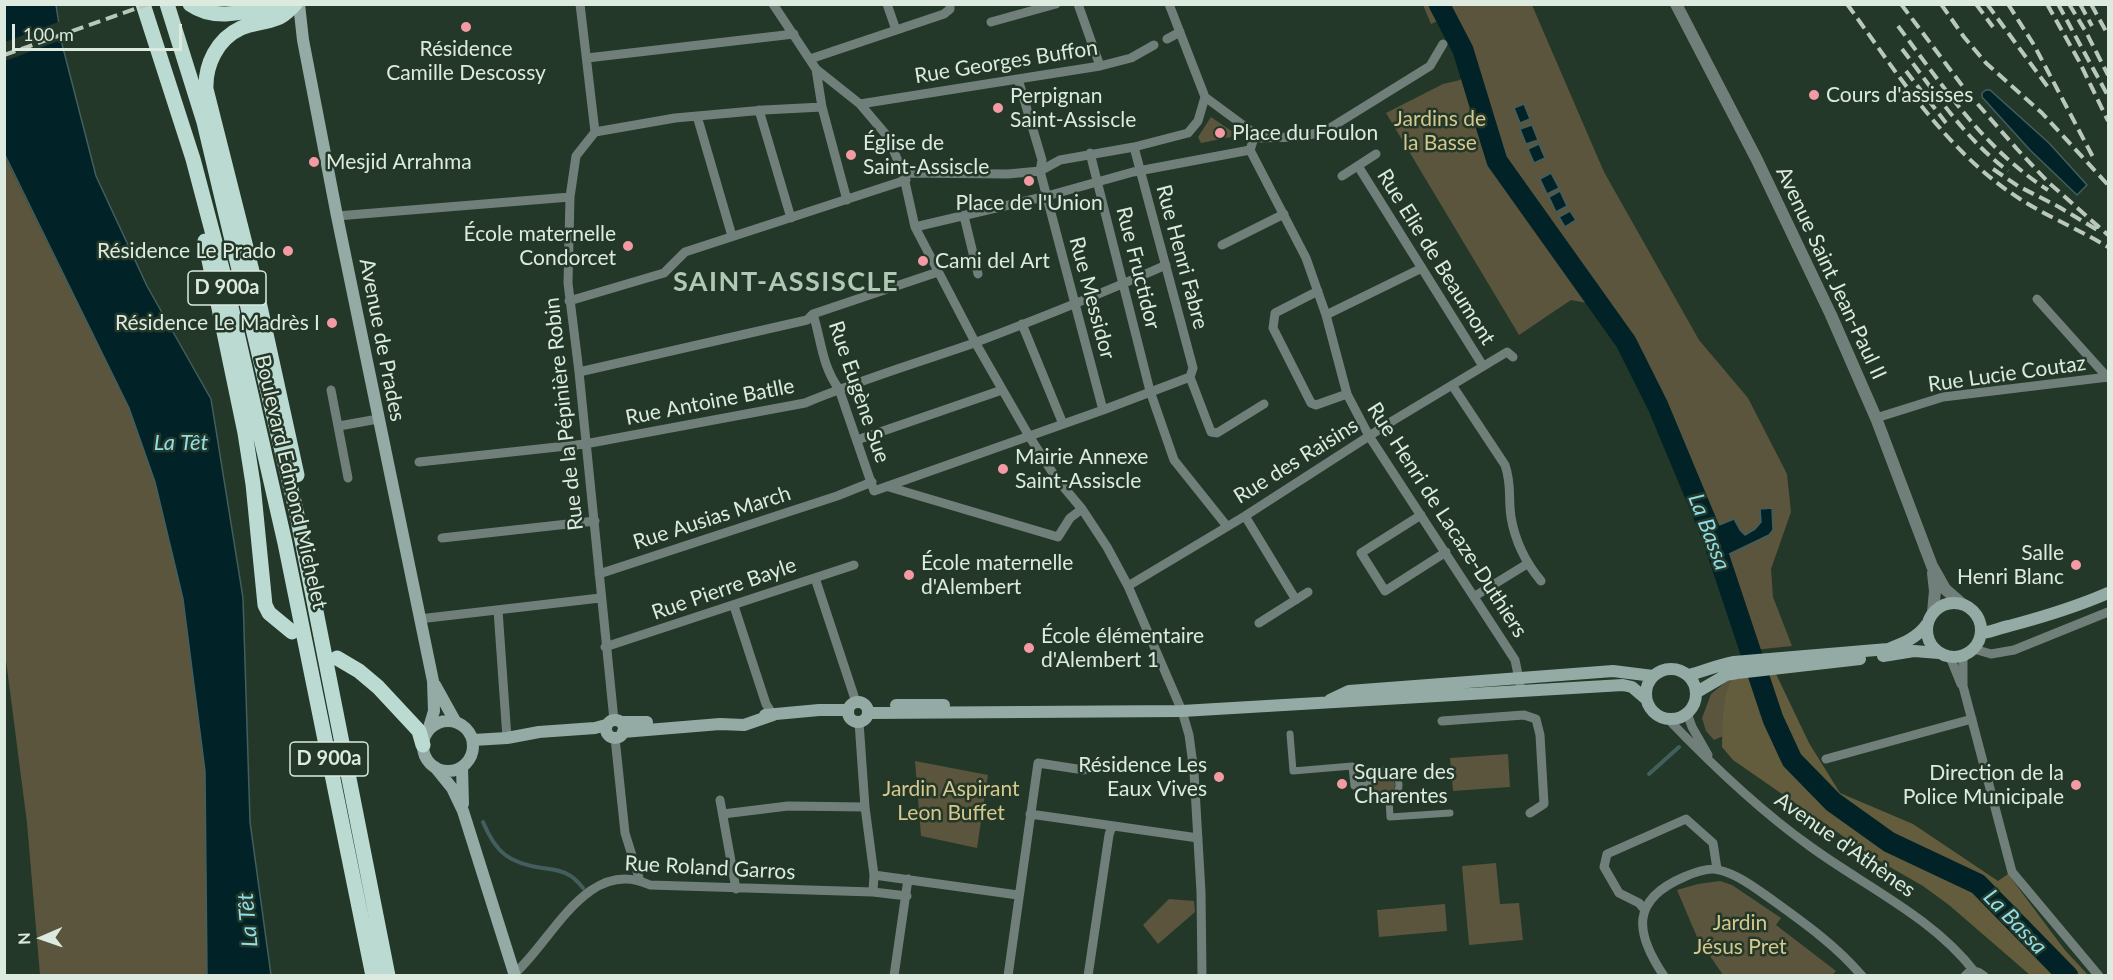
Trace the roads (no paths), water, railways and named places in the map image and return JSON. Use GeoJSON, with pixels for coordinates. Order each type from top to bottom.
{"type":"FeatureCollection","features":[{"type":"Feature","properties":{"kind":"highway","name":"Boulevard Edmond Michelet"},"geometry":{"type":"LineString","coordinates":[[142,4],[194,159],[224,276],[285,543],[373,975]]}},
{"type":"Feature","properties":{"kind":"highway","name":"Boulevard Edmond Michelet"},"geometry":{"type":"LineString","coordinates":[[167,4],[204,122],[296,510],[388,975]]}},
{"type":"Feature","properties":{"kind":"highway"},"geometry":{"type":"LineString","coordinates":[[190,4],[204,12],[219,15],[278,4]]}},
{"type":"Feature","properties":{"kind":"highway"},"geometry":{"type":"LineString","coordinates":[[296,510],[297,471],[254,279],[206,89],[205,75],[218,46],[227,38],[240,28],[279,18],[297,4]]}},
{"type":"Feature","properties":{"kind":"highway"},"geometry":{"type":"LineString","coordinates":[[152,38],[199,212],[245,433],[266,605],[269,613],[292,632]]}},
{"type":"Feature","properties":{"kind":"highway"},"geometry":{"type":"LineString","coordinates":[[245,433],[261,444]]}},
{"type":"Feature","properties":{"kind":"highway"},"geometry":{"type":"LineString","coordinates":[[337,658],[359,671],[385,694],[419,731],[423,746]]}},
{"type":"Feature","properties":{"kind":"main road","name":"Avenue de Prades"},"geometry":{"type":"LineString","coordinates":[[297,4],[337,216],[433,681],[434,711],[428,730]]}},
{"type":"Feature","properties":{"kind":"main road"},"geometry":{"type":"LineString","coordinates":[[1982,633],[2032,621],[2109,593]]}},
{"type":"Feature","properties":{"kind":"main road"},"geometry":{"type":"LineString","coordinates":[[1689,675],[1703,672],[1717,665],[1736,667],[1888,649],[1909,641],[1921,633],[1933,612],[1946,603],[1961,603],[1969,607],[1980,620],[1982,633],[1974,649],[1950,655],[1914,651],[1773,663]]}},
{"type":"Feature","properties":{"kind":"main road"},"geometry":{"type":"LineString","coordinates":[[1980,620],[2009,626]]}},
{"type":"Feature","properties":{"kind":"main road"},"geometry":{"type":"LineString","coordinates":[[1927,624],[1929,640],[1950,655]]}},
{"type":"Feature","properties":{"kind":"main road"},"geometry":{"type":"LineString","coordinates":[[1697,692],[1736,667]]}},
{"type":"Feature","properties":{"kind":"main road"},"geometry":{"type":"LineString","coordinates":[[473,740],[507,738],[560,730],[585,734],[652,722],[681,727],[744,724],[773,715],[799,713],[837,718],[858,711],[944,705],[968,712],[1182,711],[1623,685],[1632,687],[1646,699],[1654,712],[1668,719],[1675,719],[1687,713],[1696,700],[1696,686],[1689,675],[1682,670],[1666,668],[1653,676],[1648,683],[1646,699]]}},
{"type":"Feature","properties":{"kind":"main road"},"geometry":{"type":"LineString","coordinates":[[1325,702],[1349,691],[1484,680],[1613,671],[1653,676]]}},
{"type":"Feature","properties":{"kind":"main road","name":"Avenue de Prades"},"geometry":{"type":"LineString","coordinates":[[433,681],[454,721]]}},
{"type":"Feature","properties":{"kind":"main road"},"geometry":{"type":"LineString","coordinates":[[463,812],[462,767],[472,753],[473,740],[467,728],[454,721],[440,722],[428,730],[423,746],[427,759],[452,788],[463,812],[514,975]]}},
{"type":"Feature","properties":{"kind":"main road"},"geometry":{"type":"LineString","coordinates":[[435,767],[449,771],[462,767]]}},
{"type":"Feature","properties":{"kind":"street"},"geometry":{"type":"LineString","coordinates":[[580,4],[595,132],[675,118],[822,107]]}},
{"type":"Feature","properties":{"kind":"street"},"geometry":{"type":"LineString","coordinates":[[773,4],[816,69],[860,104],[888,137],[904,176],[915,227],[975,342],[1029,436],[1056,478],[1082,509],[1107,547],[1128,586],[1182,711],[1189,735],[1203,920],[1202,975]]}},
{"type":"Feature","properties":{"kind":"street"},"geometry":{"type":"LineString","coordinates":[[887,4],[896,30]]}},
{"type":"Feature","properties":{"kind":"street"},"geometry":{"type":"LineString","coordinates":[[810,59],[944,14],[950,9],[950,4]]}},
{"type":"Feature","properties":{"kind":"street"},"geometry":{"type":"LineString","coordinates":[[991,22],[1056,4]]}},
{"type":"Feature","properties":{"kind":"street"},"geometry":{"type":"LineString","coordinates":[[1078,4],[1100,66]]}},
{"type":"Feature","properties":{"kind":"street"},"geometry":{"type":"LineString","coordinates":[[915,227],[1140,171],[1250,150],[1254,138],[1251,130],[1205,97],[1169,4]]}},
{"type":"Feature","properties":{"kind":"street","name":"Avenue Saint Jean-Paul II"},"geometry":{"type":"LineString","coordinates":[[1676,4],[1779,204],[1831,315],[1876,418],[1932,566]]}},
{"type":"Feature","properties":{"kind":"street"},"geometry":{"type":"LineString","coordinates":[[1167,39],[1179,32]]}},
{"type":"Feature","properties":{"kind":"street"},"geometry":{"type":"LineString","coordinates":[[587,58],[794,34]]}},
{"type":"Feature","properties":{"kind":"street"},"geometry":{"type":"LineString","coordinates":[[1254,138],[1295,138],[1314,135],[1330,128],[1430,66],[1443,44]]}},
{"type":"Feature","properties":{"kind":"street","name":"Rue Georges Buffon"},"geometry":{"type":"LineString","coordinates":[[860,104],[1100,66],[1131,58],[1154,45]]}},
{"type":"Feature","properties":{"kind":"street"},"geometry":{"type":"LineString","coordinates":[[816,69],[822,107],[847,200]]}},
{"type":"Feature","properties":{"kind":"street"},"geometry":{"type":"LineString","coordinates":[[1018,79],[1042,160],[1040,171],[1047,196]]}},
{"type":"Feature","properties":{"kind":"street"},"geometry":{"type":"LineString","coordinates":[[569,301],[664,273],[685,252],[847,200],[904,176],[1008,174],[1040,171],[1060,160],[1134,147],[1188,133],[1198,121],[1205,97]]}},
{"type":"Feature","properties":{"kind":"street"},"geometry":{"type":"LineString","coordinates":[[759,110],[791,218]]}},
{"type":"Feature","properties":{"kind":"street"},"geometry":{"type":"LineString","coordinates":[[697,116],[732,236]]}},
{"type":"Feature","properties":{"kind":"street","name":"Rue de la Pépinière Robin"},"geometry":{"type":"LineString","coordinates":[[595,132],[576,156],[570,197],[569,301],[595,521],[600,598],[625,832],[640,880]]}},
{"type":"Feature","properties":{"kind":"street","name":"Rue Henri Fabre"},"geometry":{"type":"LineString","coordinates":[[1134,147],[1193,369],[1190,377],[1211,432],[1214,433],[1264,404]]}},
{"type":"Feature","properties":{"kind":"street","name":"Rue Henri de Lacaze-Duthiers"},"geometry":{"type":"LineString","coordinates":[[1250,150],[1306,258],[1326,315],[1347,394],[1369,436],[1515,660],[1520,678]]}},
{"type":"Feature","properties":{"kind":"street","name":"Rue Fructidor"},"geometry":{"type":"LineString","coordinates":[[1090,153],[1150,391],[1174,460],[1226,525]]}},
{"type":"Feature","properties":{"kind":"street","name":"Rue Elie de Beaumont"},"geometry":{"type":"LineString","coordinates":[[1342,176],[1376,154]]}},
{"type":"Feature","properties":{"kind":"street","name":"Rue Elie de Beaumont"},"geometry":{"type":"LineString","coordinates":[[1358,166],[1483,366]]}},
{"type":"Feature","properties":{"kind":"street","name":"Rue Messidor"},"geometry":{"type":"LineString","coordinates":[[1047,196],[1103,410]]}},
{"type":"Feature","properties":{"kind":"street"},"geometry":{"type":"LineString","coordinates":[[337,216],[570,197]]}},
{"type":"Feature","properties":{"kind":"street"},"geometry":{"type":"LineString","coordinates":[[1222,245],[1284,214]]}},
{"type":"Feature","properties":{"kind":"street"},"geometry":{"type":"LineString","coordinates":[[964,216],[978,274]]}},
{"type":"Feature","properties":{"kind":"street","name":"Rue Antoine Batlle"},"geometry":{"type":"LineString","coordinates":[[419,462],[585,444],[805,403],[975,342],[1166,265]]}},
{"type":"Feature","properties":{"kind":"street"},"geometry":{"type":"LineString","coordinates":[[1326,315],[1422,268]]}},
{"type":"Feature","properties":{"kind":"street"},"geometry":{"type":"LineString","coordinates":[[579,372],[807,320],[813,314],[938,272]]}},
{"type":"Feature","properties":{"kind":"street"},"geometry":{"type":"LineString","coordinates":[[1318,291],[1275,313],[1273,328],[1311,402],[1316,405],[1347,394]]}},
{"type":"Feature","properties":{"kind":"street"},"geometry":{"type":"LineString","coordinates":[[2037,299],[2108,378]]}},
{"type":"Feature","properties":{"kind":"street","name":"Rue Eugène Sue"},"geometry":{"type":"LineString","coordinates":[[813,314],[820,335],[819,344],[833,381],[839,389],[872,483]]}},
{"type":"Feature","properties":{"kind":"street"},"geometry":{"type":"LineString","coordinates":[[1022,324],[1063,424]]}},
{"type":"Feature","properties":{"kind":"street","name":"Rue des Raisins"},"geometry":{"type":"LineString","coordinates":[[1128,586],[1226,525],[1245,516],[1483,366],[1507,352],[1513,357]]}},
{"type":"Feature","properties":{"kind":"street"},"geometry":{"type":"LineString","coordinates":[[872,483],[874,491],[889,487],[1190,377]]}},
{"type":"Feature","properties":{"kind":"street","name":"Rue Lucie Coutaz"},"geometry":{"type":"LineString","coordinates":[[1876,418],[1943,397],[2108,378]]}},
{"type":"Feature","properties":{"kind":"street"},"geometry":{"type":"LineString","coordinates":[[1452,385],[1504,465],[1510,479],[1511,517],[1527,564],[1541,581]]}},
{"type":"Feature","properties":{"kind":"street"},"geometry":{"type":"LineString","coordinates":[[331,390],[348,478]]}},
{"type":"Feature","properties":{"kind":"street"},"geometry":{"type":"LineString","coordinates":[[857,440],[1002,390]]}},
{"type":"Feature","properties":{"kind":"street"},"geometry":{"type":"LineString","coordinates":[[339,426],[378,419]]}},
{"type":"Feature","properties":{"kind":"street","name":"Rue Ausias March"},"geometry":{"type":"LineString","coordinates":[[599,574],[872,483]]}},
{"type":"Feature","properties":{"kind":"street"},"geometry":{"type":"LineString","coordinates":[[889,487],[1058,537],[1070,518],[1082,509]]}},
{"type":"Feature","properties":{"kind":"street"},"geometry":{"type":"LineString","coordinates":[[1421,515],[1361,553],[1385,591],[1446,552]]}},
{"type":"Feature","properties":{"kind":"street"},"geometry":{"type":"LineString","coordinates":[[1245,516],[1296,600]]}},
{"type":"Feature","properties":{"kind":"street"},"geometry":{"type":"LineString","coordinates":[[442,538],[595,521]]}},
{"type":"Feature","properties":{"kind":"street"},"geometry":{"type":"LineString","coordinates":[[1475,597],[1527,564]]}},
{"type":"Feature","properties":{"kind":"street","name":"Rue Pierre Bayle"},"geometry":{"type":"LineString","coordinates":[[605,647],[854,566]]}},
{"type":"Feature","properties":{"kind":"street"},"geometry":{"type":"LineString","coordinates":[[1932,566],[1945,589],[1961,603]]}},
{"type":"Feature","properties":{"kind":"street"},"geometry":{"type":"LineString","coordinates":[[1932,566],[1935,591],[1933,612]]}},
{"type":"Feature","properties":{"kind":"street"},"geometry":{"type":"LineString","coordinates":[[815,578],[858,711],[865,807],[874,875],[873,892]]}},
{"type":"Feature","properties":{"kind":"street"},"geometry":{"type":"LineString","coordinates":[[1259,623],[1308,591]]}},
{"type":"Feature","properties":{"kind":"street"},"geometry":{"type":"LineString","coordinates":[[419,619],[600,598]]}},
{"type":"Feature","properties":{"kind":"street"},"geometry":{"type":"LineString","coordinates":[[734,606],[766,704],[773,715]]}},
{"type":"Feature","properties":{"kind":"street"},"geometry":{"type":"LineString","coordinates":[[498,610],[507,738]]}},
{"type":"Feature","properties":{"kind":"street"},"geometry":{"type":"LineString","coordinates":[[1974,649],[1991,654],[2014,650],[2109,612]]}},
{"type":"Feature","properties":{"kind":"street"},"geometry":{"type":"LineString","coordinates":[[1950,655],[1959,683],[1963,686],[2012,872],[2099,975]]}},
{"type":"Feature","properties":{"kind":"street"},"geometry":{"type":"LineString","coordinates":[[1519,692],[1520,678]]}},
{"type":"Feature","properties":{"kind":"street","name":"Avenue d'Athènes"},"geometry":{"type":"LineString","coordinates":[[1687,713],[1713,762]]}},
{"type":"Feature","properties":{"kind":"street"},"geometry":{"type":"LineString","coordinates":[[1442,721],[1524,715],[1536,719],[1540,735],[1544,804],[1530,813]]}},
{"type":"Feature","properties":{"kind":"street","name":"Avenue d'Athènes"},"geometry":{"type":"LineString","coordinates":[[1668,719],[1691,745],[1713,762],[1780,824],[1924,922],[1960,953],[1972,974]]}},
{"type":"Feature","properties":{"kind":"street"},"geometry":{"type":"LineString","coordinates":[[1826,759],[1972,719]]}},
{"type":"Feature","properties":{"kind":"street"},"geometry":{"type":"LineString","coordinates":[[1290,734],[1293,771],[1352,766],[1354,786],[1370,785]]}},
{"type":"Feature","properties":{"kind":"street"},"geometry":{"type":"LineString","coordinates":[[1008,975],[1038,763],[1084,770]]}},
{"type":"Feature","properties":{"kind":"street"},"geometry":{"type":"LineString","coordinates":[[1382,771],[1394,773],[1399,785],[1397,793],[1389,799],[1382,800],[1376,797],[1369,788],[1370,785],[1376,774],[1382,771]]}},
{"type":"Feature","properties":{"kind":"street"},"geometry":{"type":"LineString","coordinates":[[1389,799],[1390,817],[1450,813]]}},
{"type":"Feature","properties":{"kind":"street"},"geometry":{"type":"LineString","coordinates":[[720,800],[736,889]]}},
{"type":"Feature","properties":{"kind":"street"},"geometry":{"type":"LineString","coordinates":[[723,814],[788,806],[865,807]]}},
{"type":"Feature","properties":{"kind":"street"},"geometry":{"type":"LineString","coordinates":[[1030,814],[1198,838]]}},
{"type":"Feature","properties":{"kind":"street"},"geometry":{"type":"LineString","coordinates":[[1645,910],[1639,903],[1620,893],[1604,867],[1607,854],[1686,819],[1713,843],[1717,869]]}},
{"type":"Feature","properties":{"kind":"street"},"geometry":{"type":"LineString","coordinates":[[1088,975],[1112,826]]}},
{"type":"Feature","properties":{"kind":"street"},"geometry":{"type":"LineString","coordinates":[[1664,975],[1643,939],[1642,925],[1645,910],[1653,896],[1668,884],[1690,874],[1717,869],[1742,879],[1806,924],[1862,975]]}},
{"type":"Feature","properties":{"kind":"street"},"geometry":{"type":"LineString","coordinates":[[874,875],[1018,895]]}},
{"type":"Feature","properties":{"kind":"street"},"geometry":{"type":"LineString","coordinates":[[894,975],[908,879]]}},
{"type":"Feature","properties":{"kind":"street","name":"Rue Roland Garros"},"geometry":{"type":"LineString","coordinates":[[514,975],[527,963],[573,905],[593,890],[615,880],[640,880],[650,885],[873,892],[907,896]]}},
{"type":"Feature","properties":{"kind":"water","name":"La Têt"},"geometry":{"type":"Polygon","coordinates":[[[5,5],[56,5],[62,44],[96,176],[147,286],[211,399],[243,598],[250,822],[271,975],[207,975],[205,771],[183,599],[155,482],[129,408],[5,155],[5,5]]]}},
{"type":"Feature","properties":{"kind":"water"},"geometry":{"type":"Polygon","coordinates":[[[1990,90],[2049,143],[2087,185],[2077,195],[2030,150],[1982,97],[1982,93],[1990,90]]]}},
{"type":"Feature","properties":{"kind":"water"},"geometry":{"type":"Polygon","coordinates":[[[1524,104],[1530,119],[1520,123],[1514,108],[1524,104]]]}},
{"type":"Feature","properties":{"kind":"water"},"geometry":{"type":"Polygon","coordinates":[[[1532,125],[1538,140],[1526,144],[1520,129],[1532,125]]]}},
{"type":"Feature","properties":{"kind":"water"},"geometry":{"type":"Polygon","coordinates":[[[1539,144],[1545,158],[1534,163],[1528,149],[1539,144]]]}},
{"type":"Feature","properties":{"kind":"water"},"geometry":{"type":"Polygon","coordinates":[[[1551,173],[1559,188],[1547,194],[1540,179],[1551,173]]]}},
{"type":"Feature","properties":{"kind":"water"},"geometry":{"type":"Polygon","coordinates":[[[1560,191],[1567,206],[1556,212],[1549,197],[1560,191]]]}},
{"type":"Feature","properties":{"kind":"water"},"geometry":{"type":"Polygon","coordinates":[[[1570,211],[1576,220],[1565,227],[1559,217],[1570,211]]]}},
{"type":"Feature","properties":{"kind":"water"},"geometry":{"type":"Polygon","coordinates":[[[1772,508],[1773,530],[1769,535],[1719,559],[1709,529],[1734,519],[1745,535],[1761,522],[1760,509],[1772,508]]]}},
{"type":"Feature","properties":{"kind":"waterway","name":"La Bassa"},"geometry":{"type":"LineString","coordinates":[[1439,4],[1463,50],[1497,161],[1626,342],[1658,406],[1711,533],[1773,719],[1792,760],[1833,802],[1889,842],[1978,884],[2068,976]]}},
{"type":"Feature","properties":{"kind":"waterway"},"geometry":{"type":"LineString","coordinates":[[1761,713],[1769,707]]}},
{"type":"Feature","properties":{"kind":"waterway"},"geometry":{"type":"LineString","coordinates":[[1649,774],[1679,747]]}},
{"type":"Feature","properties":{"kind":"waterway"},"geometry":{"type":"LineString","coordinates":[[483,822],[493,842],[505,855],[531,866],[566,873],[583,888]]}},
{"type":"Feature","properties":{"kind":"railway"},"geometry":{"type":"LineString","coordinates":[[4,55],[149,4]]}},
{"type":"Feature","properties":{"kind":"railway"},"geometry":{"type":"LineString","coordinates":[[1847,4],[1924,110],[1969,158],[1993,180],[2020,199],[2108,247]]}},
{"type":"Feature","properties":{"kind":"railway"},"geometry":{"type":"LineString","coordinates":[[1901,4],[1967,92],[2017,149],[2048,182],[2108,235]]}},
{"type":"Feature","properties":{"kind":"railway"},"geometry":{"type":"LineString","coordinates":[[1941,4],[1986,63],[2042,113],[2108,185]]}},
{"type":"Feature","properties":{"kind":"railway"},"geometry":{"type":"LineString","coordinates":[[1976,4],[1993,27]]}},
{"type":"Feature","properties":{"kind":"railway"},"geometry":{"type":"LineString","coordinates":[[1987,4],[2050,90]]}},
{"type":"Feature","properties":{"kind":"railway"},"geometry":{"type":"LineString","coordinates":[[2008,4],[2034,45],[2094,159]]}},
{"type":"Feature","properties":{"kind":"railway"},"geometry":{"type":"LineString","coordinates":[[2047,4],[2079,61],[2108,121]]}},
{"type":"Feature","properties":{"kind":"railway"},"geometry":{"type":"LineString","coordinates":[[2058,4],[2108,96]]}},
{"type":"Feature","properties":{"kind":"railway"},"geometry":{"type":"LineString","coordinates":[[2069,4],[2108,75]]}},
{"type":"Feature","properties":{"kind":"railway"},"geometry":{"type":"LineString","coordinates":[[2080,4],[2092,26]]}},
{"type":"Feature","properties":{"kind":"railway"},"geometry":{"type":"LineString","coordinates":[[2091,4],[2108,35]]}},
{"type":"Feature","properties":{"kind":"railway"},"geometry":{"type":"LineString","coordinates":[[1898,26],[1948,93],[1984,136],[2025,174],[2048,190]]}},
{"type":"Feature","properties":{"kind":"railway"},"geometry":{"type":"LineString","coordinates":[[1902,49],[1964,129],[2008,171]]}},
{"type":"Feature","properties":{"kind":"railway"},"geometry":{"type":"LineString","coordinates":[[1906,71],[1946,123]]}},
{"type":"Feature","properties":{"kind":"railway"},"geometry":{"type":"LineString","coordinates":[[1993,169],[2018,186],[2099,231]]}},
{"type":"Feature","properties":{"kind":"place","name":"Résidence Camille Descossy"},"geometry":{"type":"Point","coordinates":[466,27]}},
{"type":"Feature","properties":{"kind":"place","name":"Cours d'assisses"},"geometry":{"type":"Point","coordinates":[1814,95]}},
{"type":"Feature","properties":{"kind":"place","name":"Perpignan Saint-Assiscle"},"geometry":{"type":"Point","coordinates":[998,108]}},
{"type":"Feature","properties":{"kind":"place","name":"Place du Foulon"},"geometry":{"type":"Point","coordinates":[1220,133]}},
{"type":"Feature","properties":{"kind":"place","name":"Église de Saint-Assiscle"},"geometry":{"type":"Point","coordinates":[851,155]}},
{"type":"Feature","properties":{"kind":"place","name":"Mesjid Arrahma"},"geometry":{"type":"Point","coordinates":[314,162]}},
{"type":"Feature","properties":{"kind":"place","name":"Place de l'Union"},"geometry":{"type":"Point","coordinates":[1029,181]}},
{"type":"Feature","properties":{"kind":"place","name":"École maternelle Condorcet"},"geometry":{"type":"Point","coordinates":[628,246]}},
{"type":"Feature","properties":{"kind":"place","name":"Résidence Le Prado"},"geometry":{"type":"Point","coordinates":[288,251]}},
{"type":"Feature","properties":{"kind":"place","name":"Cami del Art"},"geometry":{"type":"Point","coordinates":[923,261]}},
{"type":"Feature","properties":{"kind":"place","name":"Résidence Le Madrès I"},"geometry":{"type":"Point","coordinates":[332,323]}},
{"type":"Feature","properties":{"kind":"place","name":"Mairie Annexe Saint-Assiscle"},"geometry":{"type":"Point","coordinates":[1003,469]}},
{"type":"Feature","properties":{"kind":"place","name":"Salle Henri Blanc"},"geometry":{"type":"Point","coordinates":[2076,565]}},
{"type":"Feature","properties":{"kind":"place","name":"École maternelle d'Alembert"},"geometry":{"type":"Point","coordinates":[909,575]}},
{"type":"Feature","properties":{"kind":"place","name":"École élémentaire d'Alembert 1"},"geometry":{"type":"Point","coordinates":[1029,648]}},
{"type":"Feature","properties":{"kind":"place","name":"Résidence Les Eaux Vives"},"geometry":{"type":"Point","coordinates":[1219,777]}},
{"type":"Feature","properties":{"kind":"place","name":"Square des Charentes"},"geometry":{"type":"Point","coordinates":[1342,784]}},
{"type":"Feature","properties":{"kind":"place","name":"Direction de la Police Municipale"},"geometry":{"type":"Point","coordinates":[2076,785]}},
{"type":"Feature","properties":{"kind":"district","name":"SAINT-ASSISCLE"},"geometry":{"type":"Point","coordinates":[786,282]}},
{"type":"Feature","properties":{"kind":"park label","name":"Jardins de la Basse"},"geometry":{"type":"Point","coordinates":[1440,131]}},
{"type":"Feature","properties":{"kind":"park label","name":"Jardin Aspirant Leon Buffet"},"geometry":{"type":"Point","coordinates":[951,801]}},
{"type":"Feature","properties":{"kind":"park label","name":"Jardin Jésus Pret"},"geometry":{"type":"Point","coordinates":[1740,935]}}]}
